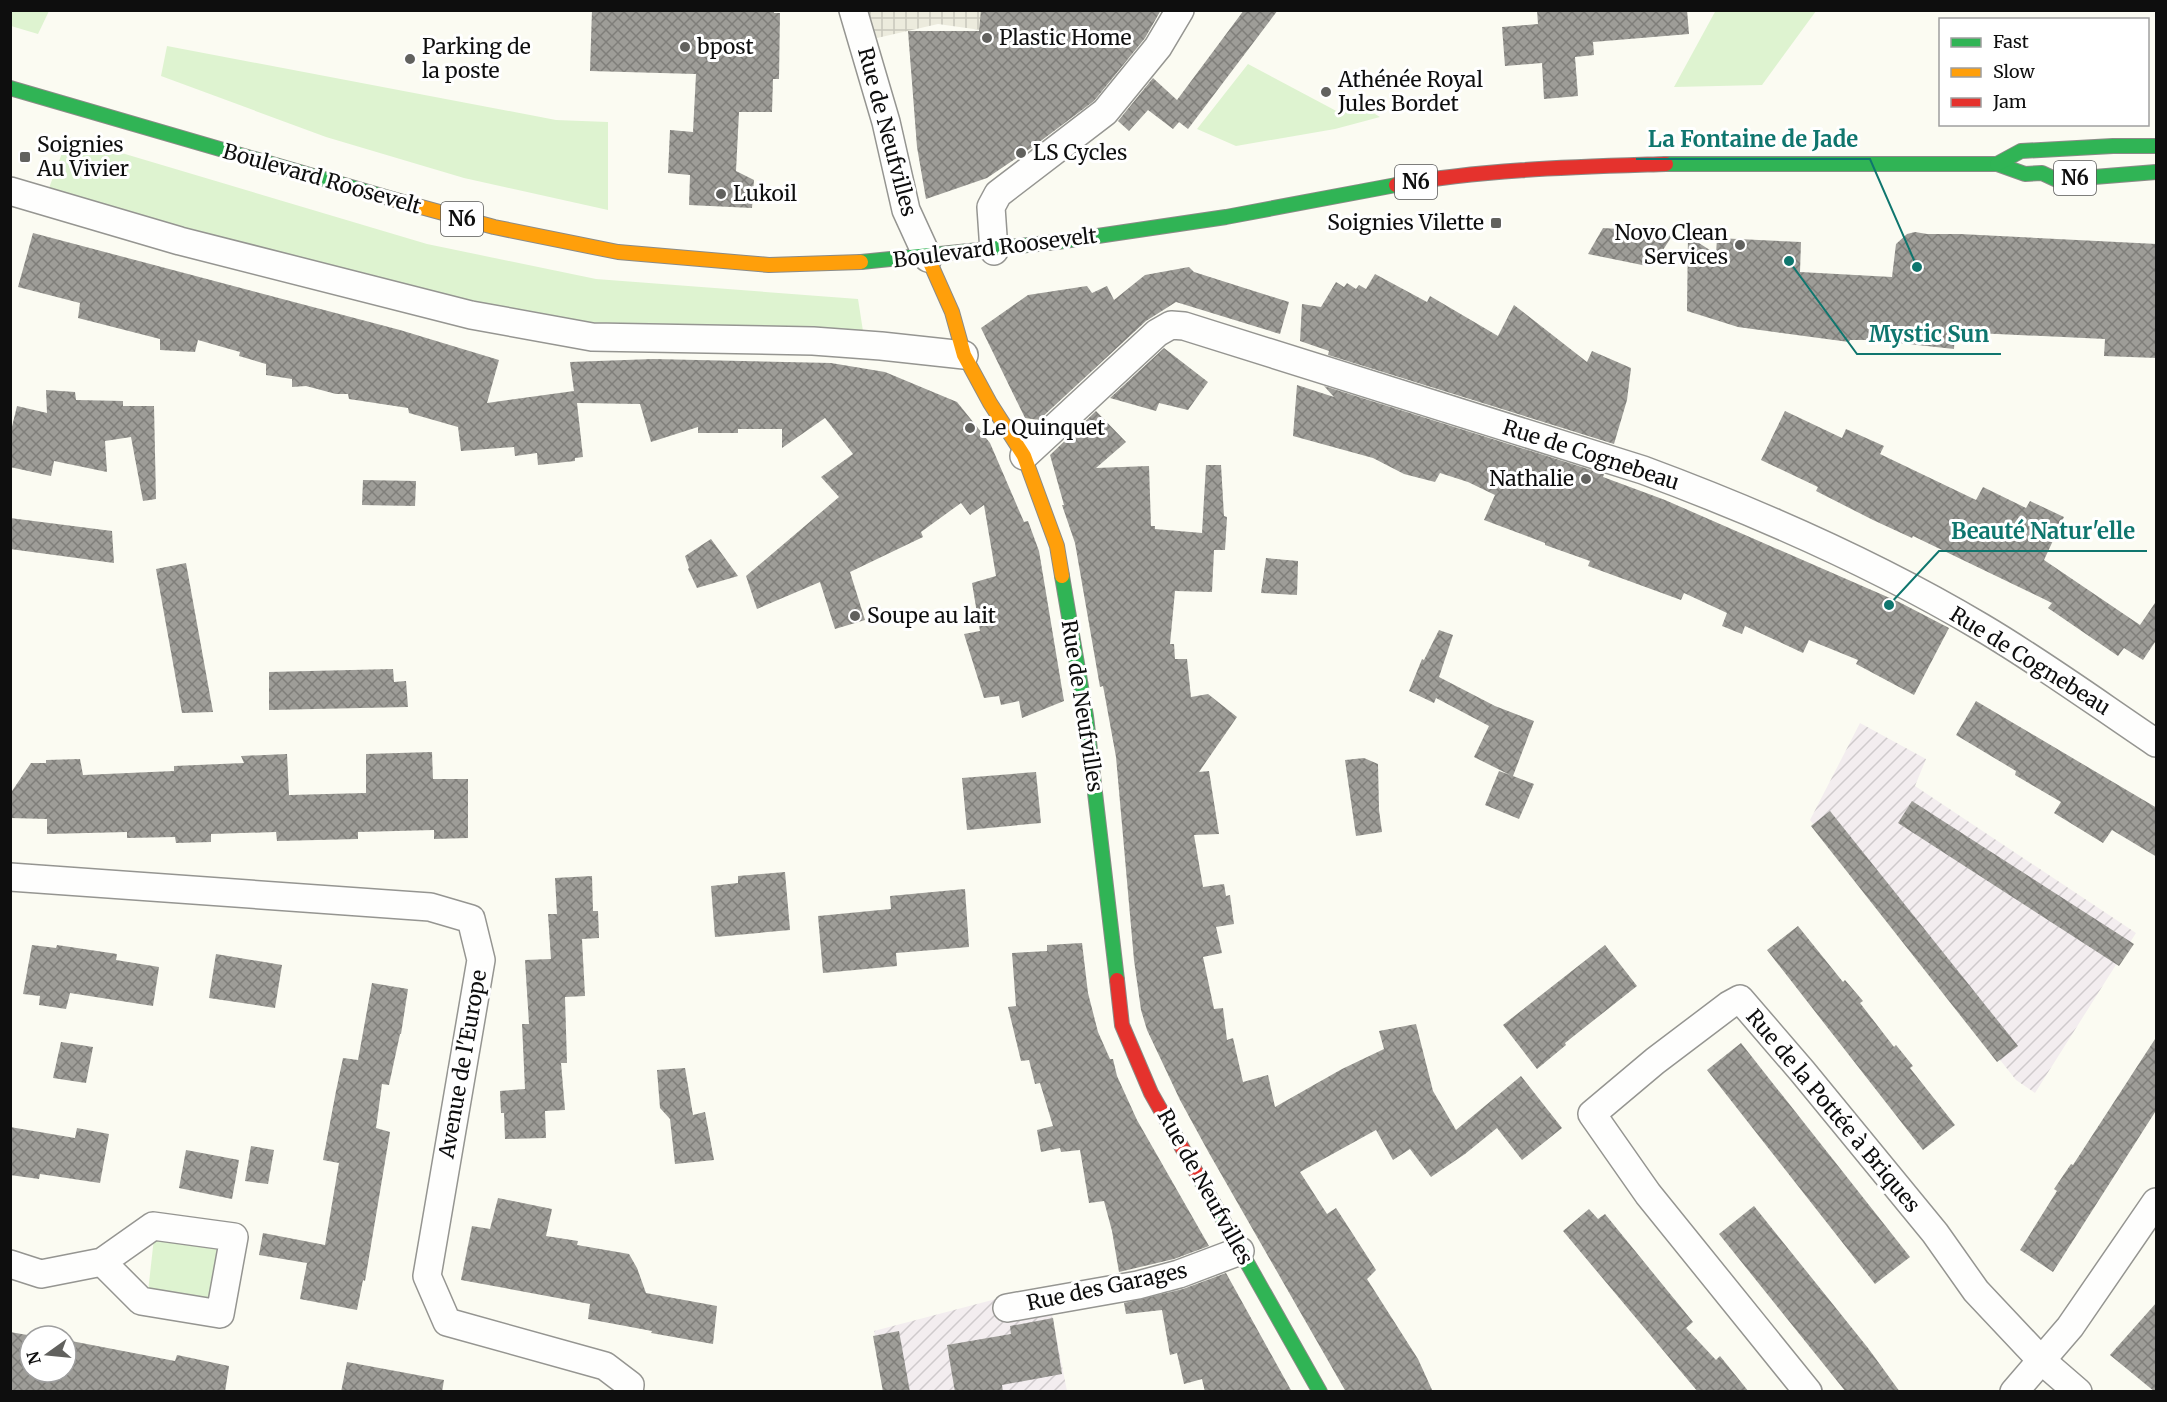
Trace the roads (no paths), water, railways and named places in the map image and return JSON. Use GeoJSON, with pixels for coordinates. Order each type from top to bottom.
{"type":"FeatureCollection","features":[{"type":"Feature","properties":{"kind":"main road","name":"Boulevard Roosevelt"},"geometry":{"type":"LineString","coordinates":[[10,88],[428,210],[494,227],[618,252],[769,265],[878,262],[994,251],[1215,218],[1408,183],[1489,173],[1576,167],[1667,164],[1997,164],[2025,174],[2042,174],[2057,180],[2157,172]]}},
{"type":"Feature","properties":{"kind":"main road","name":"Boulevard Roosevelt"},"geometry":{"type":"LineString","coordinates":[[1997,164],[2021,151],[2157,146]]}},
{"type":"Feature","properties":{"kind":"main road","name":"Rue de Neufvilles"},"geometry":{"type":"LineString","coordinates":[[928,258],[952,312],[964,356],[990,403],[1024,456],[1056,546],[1086,716],[1122,1025],[1151,1093],[1320,1392]]}},
{"type":"Feature","properties":{"kind":"street","name":"Rue de Neufvilles"},"geometry":{"type":"LineString","coordinates":[[854,10],[886,122],[906,210],[928,258]]}},
{"type":"Feature","properties":{"kind":"street"},"geometry":{"type":"LineString","coordinates":[[994,251],[992,207],[998,194],[1105,111],[1158,47],[1180,10]]}},
{"type":"Feature","properties":{"kind":"street"},"geometry":{"type":"LineString","coordinates":[[10,191],[180,241],[471,315],[592,337],[813,342],[881,346],[964,356]]}},
{"type":"Feature","properties":{"kind":"street","name":"Rue de Cognebeau"},"geometry":{"type":"LineString","coordinates":[[1024,456],[1157,333],[1171,325],[1184,326],[1642,470],[1705,494],[1907,586],[1982,628],[2157,743]]}},
{"type":"Feature","properties":{"kind":"street","name":"Avenue de l'Europe"},"geometry":{"type":"LineString","coordinates":[[10,876],[430,907],[471,919],[481,960],[427,1276],[447,1322],[605,1366],[630,1384],[629,1392]]}},
{"type":"Feature","properties":{"kind":"street","name":"Rue de la Pottée à Briques"},"geometry":{"type":"LineString","coordinates":[[1808,1392],[1648,1194],[1592,1114],[1655,1061],[1740,999],[1935,1233],[1976,1291],[2040,1360]]}},
{"type":"Feature","properties":{"kind":"street"},"geometry":{"type":"LineString","coordinates":[[2014,1392],[2070,1327],[2157,1202]]}},
{"type":"Feature","properties":{"kind":"street"},"geometry":{"type":"LineString","coordinates":[[10,1264],[40,1274],[102,1262],[153,1226],[234,1237],[220,1314],[141,1301],[102,1262]]}},
{"type":"Feature","properties":{"kind":"street","name":"Rue des Garages"},"geometry":{"type":"LineString","coordinates":[[1007,1308],[1159,1280],[1240,1251]]}},
{"type":"Feature","properties":{"kind":"street"},"geometry":{"type":"LineString","coordinates":[[2040,1360],[2078,1392]]}},
{"type":"Feature","properties":{"kind":"place","name":"Plastic Home"},"geometry":{"type":"Point","coordinates":[987,38]}},
{"type":"Feature","properties":{"kind":"place","name":"bpost"},"geometry":{"type":"Point","coordinates":[685,47]}},
{"type":"Feature","properties":{"kind":"place","name":"Parking de la poste"},"geometry":{"type":"Point","coordinates":[410,59]}},
{"type":"Feature","properties":{"kind":"place","name":"Athénée Royal Jules Bordet"},"geometry":{"type":"Point","coordinates":[1326,92]}},
{"type":"Feature","properties":{"kind":"place","name":"LS Cycles"},"geometry":{"type":"Point","coordinates":[1021,153]}},
{"type":"Feature","properties":{"kind":"place","name":"Soignies Au Vivier"},"geometry":{"type":"Point","coordinates":[25,157]}},
{"type":"Feature","properties":{"kind":"place","name":"Lukoil"},"geometry":{"type":"Point","coordinates":[721,194]}},
{"type":"Feature","properties":{"kind":"place","name":"Soignies Vilette"},"geometry":{"type":"Point","coordinates":[1496,223]}},
{"type":"Feature","properties":{"kind":"place","name":"Novo Clean Services"},"geometry":{"type":"Point","coordinates":[1740,245]}},
{"type":"Feature","properties":{"kind":"place","name":"Mystic Sun"},"geometry":{"type":"Point","coordinates":[1789,261]}},
{"type":"Feature","properties":{"kind":"place","name":"La Fontaine de Jade"},"geometry":{"type":"Point","coordinates":[1917,267]}},
{"type":"Feature","properties":{"kind":"place","name":"Le Quinquet"},"geometry":{"type":"Point","coordinates":[970,428]}},
{"type":"Feature","properties":{"kind":"place","name":"Nathalie"},"geometry":{"type":"Point","coordinates":[1586,479]}},
{"type":"Feature","properties":{"kind":"place","name":"Beauté Natur'elle"},"geometry":{"type":"Point","coordinates":[1889,605]}},
{"type":"Feature","properties":{"kind":"place","name":"Soupe au lait"},"geometry":{"type":"Point","coordinates":[855,616]}}]}
